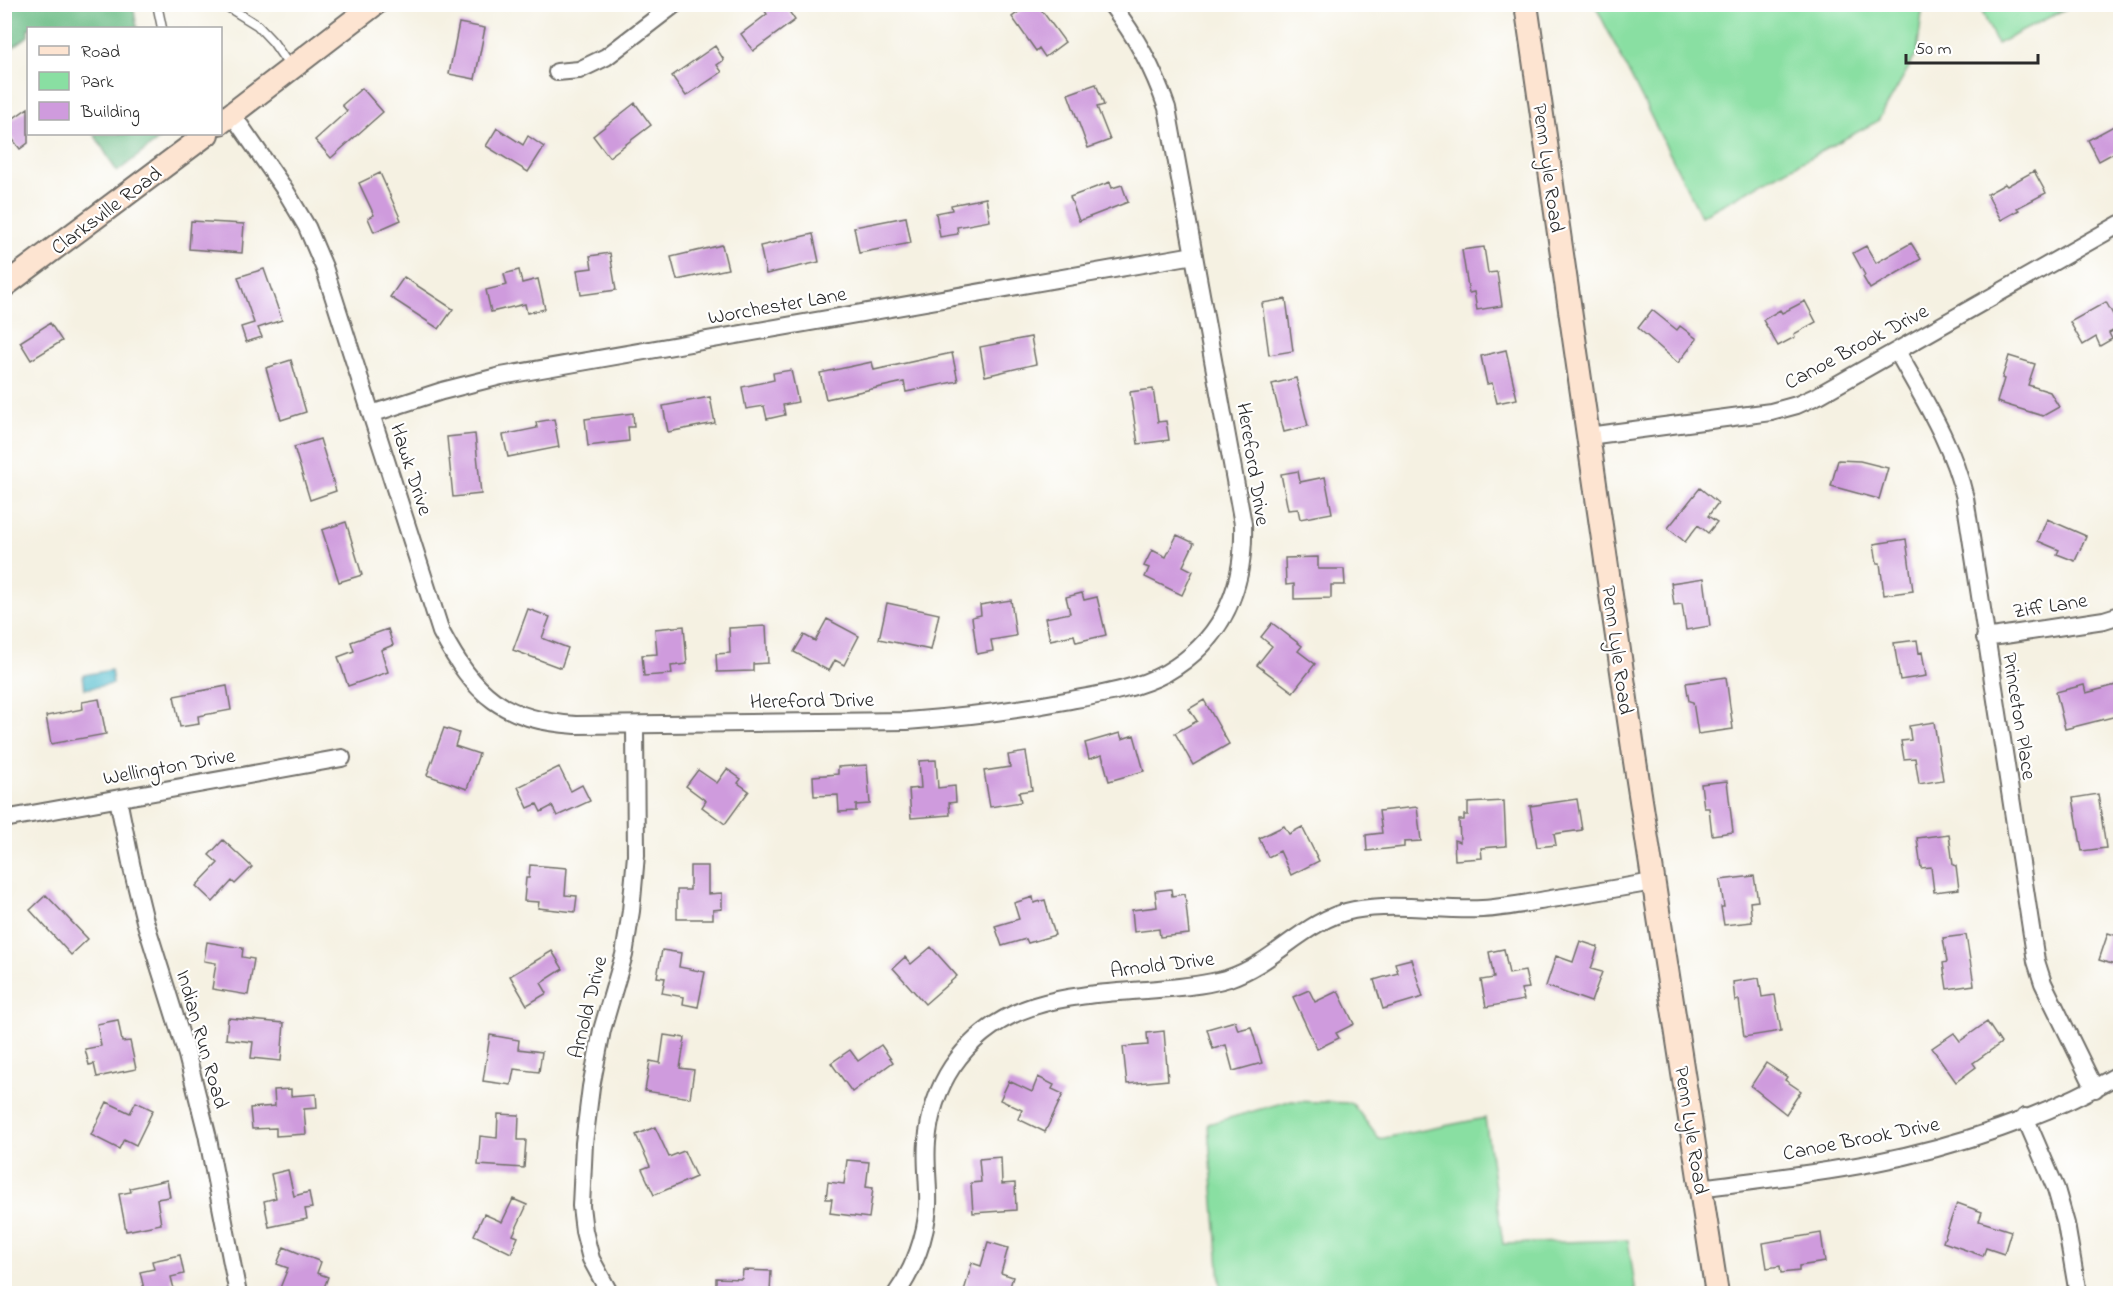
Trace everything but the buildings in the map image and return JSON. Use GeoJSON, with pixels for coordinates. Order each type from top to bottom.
{"type":"FeatureCollection","features":[{"type":"Feature","properties":{"kind":"street"},"geometry":{"type":"LineString","coordinates":[[226,119],[375,4]]}},
{"type":"Feature","properties":{"kind":"street"},"geometry":{"type":"LineString","coordinates":[[557,72],[579,70],[606,57],[675,4]]}},
{"type":"Feature","properties":{"kind":"street","name":"Hereford Drive"},"geometry":{"type":"LineString","coordinates":[[634,726],[907,721],[962,717],[1033,707],[1087,697],[1143,682],[1165,673],[1206,642],[1221,621],[1240,573],[1244,547],[1243,524],[1167,108],[1156,76],[1140,46],[1111,4]]}},
{"type":"Feature","properties":{"kind":"street","name":"Penn Lyle Road"},"geometry":{"type":"LineString","coordinates":[[1526,4],[1653,882],[1717,1293]]}},
{"type":"Feature","properties":{"kind":"street","name":"Hawk Drive"},"geometry":{"type":"LineString","coordinates":[[226,119],[285,189],[307,227],[332,288],[441,632],[455,659],[471,681],[510,712],[556,724],[634,726]]}},
{"type":"Feature","properties":{"kind":"street","name":"Clarksville Road"},"geometry":{"type":"LineString","coordinates":[[4,286],[206,135]]}},
{"type":"Feature","properties":{"kind":"street","name":"Canoe Brook Drive"},"geometry":{"type":"LineString","coordinates":[[1588,436],[1780,410],[1797,405],[1819,395],[2121,224]]}},
{"type":"Feature","properties":{"kind":"street","name":"Worchester Lane"},"geometry":{"type":"LineString","coordinates":[[371,414],[441,391],[501,376],[1194,255]]}},
{"type":"Feature","properties":{"kind":"street","name":"Princeton Place"},"geometry":{"type":"LineString","coordinates":[[1897,351],[1947,442],[1959,472],[1965,498],[2036,961],[2043,982],[2095,1089]]}},
{"type":"Feature","properties":{"kind":"street","name":"Ziff Lane"},"geometry":{"type":"LineString","coordinates":[[1985,638],[2104,620],[2121,615]]}},
{"type":"Feature","properties":{"kind":"street","name":"Arnold Drive"},"geometry":{"type":"LineString","coordinates":[[610,1293],[591,1259],[581,1206],[584,1143],[591,1087],[602,1030],[624,955],[631,911],[636,855],[634,726]]}},
{"type":"Feature","properties":{"kind":"street","name":"Wellington Drive"},"geometry":{"type":"LineString","coordinates":[[4,819],[342,758]]}},
{"type":"Feature","properties":{"kind":"street","name":"Indian Run Road"},"geometry":{"type":"LineString","coordinates":[[118,799],[145,921],[187,1055],[207,1134],[238,1293]]}},
{"type":"Feature","properties":{"kind":"street","name":"Arnold Drive"},"geometry":{"type":"LineString","coordinates":[[896,1293],[914,1262],[923,1236],[928,1208],[927,1142],[931,1115],[940,1089],[951,1068],[970,1044],[990,1027],[1016,1011],[1062,998],[1207,984],[1231,978],[1256,966],[1302,932],[1349,911],[1377,906],[1483,909],[1653,882]]}},
{"type":"Feature","properties":{"kind":"street","name":"Canoe Brook Drive"},"geometry":{"type":"LineString","coordinates":[[1701,1188],[1871,1163],[1928,1150],[2025,1118],[2095,1089],[2121,1074]]}},
{"type":"Feature","properties":{"kind":"street"},"geometry":{"type":"LineString","coordinates":[[2025,1118],[2056,1189],[2066,1224],[2078,1293]]}},
{"type":"Feature","properties":{"kind":"lane"},"geometry":{"type":"LineString","coordinates":[[157,4],[162,27]]}},
{"type":"Feature","properties":{"kind":"lane"},"geometry":{"type":"LineString","coordinates":[[223,4],[257,25],[273,42],[292,69]]}},
{"type":"Feature","properties":{"kind":"green space"},"geometry":{"type":"Polygon","coordinates":[[[5,4],[133,5],[137,27],[27,27],[27,37],[5,53],[5,4]]]}},
{"type":"Feature","properties":{"kind":"green space"},"geometry":{"type":"Polygon","coordinates":[[[1595,5],[1923,5],[1917,53],[1878,121],[1701,216],[1595,5]]]}},
{"type":"Feature","properties":{"kind":"green space"},"geometry":{"type":"Polygon","coordinates":[[[1979,5],[2073,5],[1997,44],[1979,5]]]}},
{"type":"Feature","properties":{"kind":"green space"},"geometry":{"type":"Polygon","coordinates":[[[95,135],[165,135],[117,172],[95,135]]]}},
{"type":"Feature","properties":{"kind":"green space"},"geometry":{"type":"Polygon","coordinates":[[[1289,1101],[1352,1103],[1379,1139],[1485,1118],[1503,1244],[1628,1240],[1636,1293],[1221,1293],[1208,1124],[1289,1101]]]}},
{"type":"Feature","properties":{"kind":"water"},"geometry":{"type":"Polygon","coordinates":[[[111,670],[113,684],[85,689],[83,675],[111,670]]]}}]}
